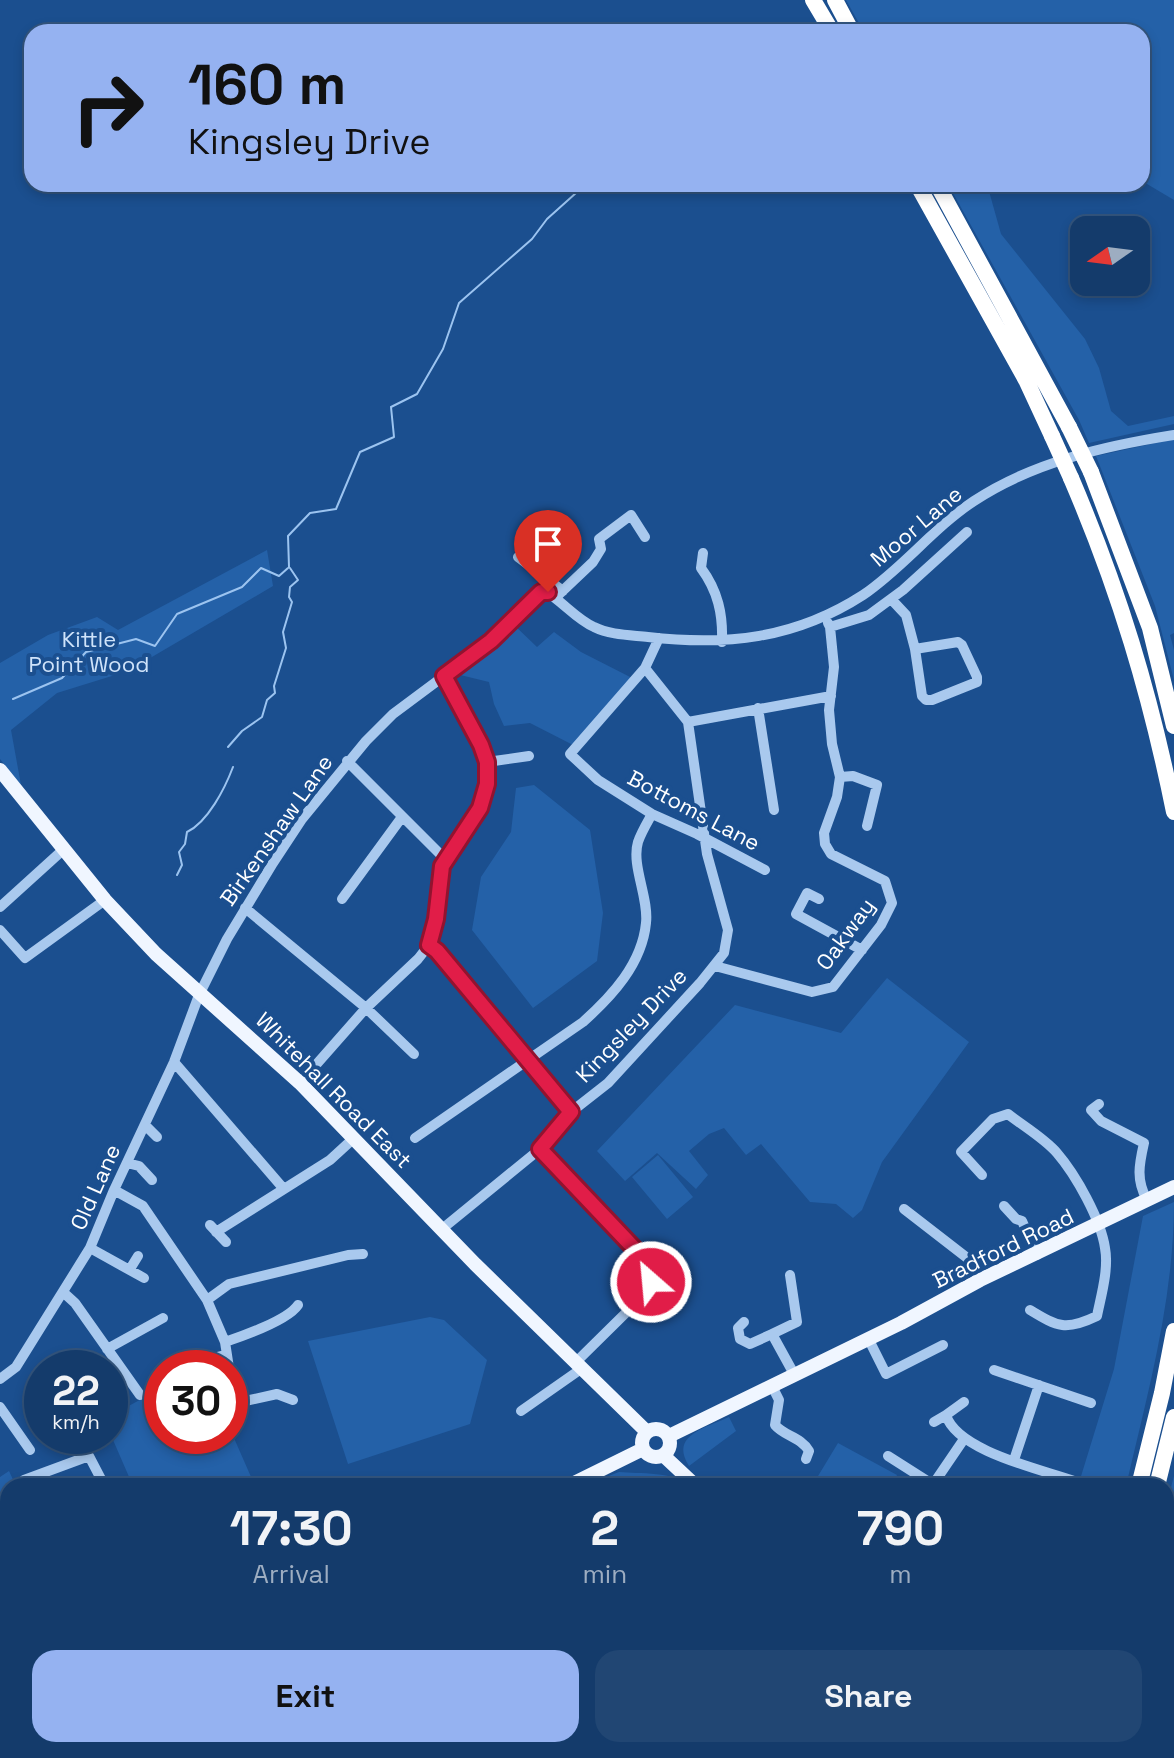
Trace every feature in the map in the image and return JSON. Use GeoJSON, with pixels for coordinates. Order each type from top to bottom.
{"type":"FeatureCollection","features":[{"type":"Feature","properties":{"kind":"highway"},"geometry":{"type":"LineString","coordinates":[[813,0],[827,24]]}},
{"type":"Feature","properties":{"kind":"highway"},"geometry":{"type":"LineString","coordinates":[[835,0],[848,24]]}},
{"type":"Feature","properties":{"kind":"highway"},"geometry":{"type":"LineString","coordinates":[[921,192],[1026,380],[1094,532],[1129,628],[1157,729],[1174,812]]}},
{"type":"Feature","properties":{"kind":"highway"},"geometry":{"type":"LineString","coordinates":[[941,192],[1091,472],[1150,628],[1174,726]]}},
{"type":"Feature","properties":{"kind":"highway"},"geometry":{"type":"LineString","coordinates":[[1141,1478],[1174,1331]]}},
{"type":"Feature","properties":{"kind":"highway"},"geometry":{"type":"LineString","coordinates":[[1159,1478],[1174,1417]]}},
{"type":"Feature","properties":{"kind":"main road","name":"Whitehall Road East"},"geometry":{"type":"LineString","coordinates":[[0,770],[105,900],[156,954],[300,1083],[647,1432]]}},
{"type":"Feature","properties":{"kind":"main road","name":"Bradford Road"},"geometry":{"type":"LineString","coordinates":[[669,1436],[1174,1187]]}},
{"type":"Feature","properties":{"kind":"main road"},"geometry":{"type":"LineString","coordinates":[[664,1456],[670,1447],[669,1436],[661,1429],[647,1432],[642,1440],[643,1449],[650,1456],[664,1456],[687,1478]]}},
{"type":"Feature","properties":{"kind":"main road"},"geometry":{"type":"LineString","coordinates":[[584,1478],[643,1449]]}},
{"type":"Feature","properties":{"kind":"street","name":"Moor Lane"},"geometry":{"type":"LineString","coordinates":[[828,622],[890,575],[974,501],[1027,473],[1098,449],[1174,435]]}},
{"type":"Feature","properties":{"kind":"street"},"geometry":{"type":"LineString","coordinates":[[559,595],[593,562],[601,549],[599,539],[631,515],[645,537]]}},
{"type":"Feature","properties":{"kind":"street","name":"Moor Lane"},"geometry":{"type":"LineString","coordinates":[[518,557],[594,627],[614,633],[722,642],[869,615],[967,532]]}},
{"type":"Feature","properties":{"kind":"street"},"geometry":{"type":"LineString","coordinates":[[703,553],[701,568],[720,604],[722,642]]}},
{"type":"Feature","properties":{"kind":"street","name":"Birkenshaw Lane"},"geometry":{"type":"LineString","coordinates":[[199,995],[245,908],[302,819],[347,761],[393,714],[491,641],[541,592],[559,595]]}},
{"type":"Feature","properties":{"kind":"street"},"geometry":{"type":"LineString","coordinates":[[891,599],[906,615],[922,696],[926,700],[977,682],[958,642],[915,649]]}},
{"type":"Feature","properties":{"kind":"street"},"geometry":{"type":"LineString","coordinates":[[828,622],[834,667],[829,710],[832,744],[840,777],[853,776],[881,782],[867,826]]}},
{"type":"Feature","properties":{"kind":"street","name":"Bottoms Lane"},"geometry":{"type":"LineString","coordinates":[[659,638],[645,668],[570,754],[598,780],[652,814],[765,870]]}},
{"type":"Feature","properties":{"kind":"street"},"geometry":{"type":"LineString","coordinates":[[645,668],[688,722],[831,696]]}},
{"type":"Feature","properties":{"kind":"street"},"geometry":{"type":"LineString","coordinates":[[300,1083],[366,1008],[429,945],[445,859],[480,808],[487,784],[487,762],[444,676]]}},
{"type":"Feature","properties":{"kind":"street"},"geometry":{"type":"LineString","coordinates":[[758,708],[774,810]]}},
{"type":"Feature","properties":{"kind":"street","name":"Kingsley Drive"},"geometry":{"type":"LineString","coordinates":[[442,1229],[540,1149],[571,1112],[608,1083],[724,953],[728,930],[707,854],[688,722]]}},
{"type":"Feature","properties":{"kind":"street"},"geometry":{"type":"LineString","coordinates":[[487,762],[529,756]]}},
{"type":"Feature","properties":{"kind":"street"},"geometry":{"type":"LineString","coordinates":[[347,761],[445,859]]}},
{"type":"Feature","properties":{"kind":"street","name":"Oakway"},"geometry":{"type":"LineString","coordinates":[[715,966],[812,992],[833,987],[881,925],[892,903],[885,881],[831,854],[825,844],[824,833],[837,797],[840,777]]}},
{"type":"Feature","properties":{"kind":"street"},"geometry":{"type":"LineString","coordinates":[[415,1138],[583,1022],[631,968],[641,948],[646,922],[637,843],[652,814]]}},
{"type":"Feature","properties":{"kind":"street"},"geometry":{"type":"LineString","coordinates":[[342,899],[402,817]]}},
{"type":"Feature","properties":{"kind":"street"},"geometry":{"type":"LineString","coordinates":[[0,907],[64,849]]}},
{"type":"Feature","properties":{"kind":"street"},"geometry":{"type":"LineString","coordinates":[[819,899],[807,893],[792,912],[862,950]]}},
{"type":"Feature","properties":{"kind":"street"},"geometry":{"type":"LineString","coordinates":[[0,930],[25,958],[105,900]]}},
{"type":"Feature","properties":{"kind":"street"},"geometry":{"type":"LineString","coordinates":[[245,908],[366,1008],[414,1054]]}},
{"type":"Feature","properties":{"kind":"street"},"geometry":{"type":"LineString","coordinates":[[429,945],[571,1112]]}},
{"type":"Feature","properties":{"kind":"street","name":"Old Lane"},"geometry":{"type":"LineString","coordinates":[[0,1379],[16,1367],[90,1248],[174,1062],[199,995]]}},
{"type":"Feature","properties":{"kind":"street"},"geometry":{"type":"LineString","coordinates":[[174,1062],[283,1188]]}},
{"type":"Feature","properties":{"kind":"street"},"geometry":{"type":"LineString","coordinates":[[1099,1104],[1091,1110],[1101,1121],[1144,1143],[1138,1171],[1139,1186],[1152,1198]]}},
{"type":"Feature","properties":{"kind":"street"},"geometry":{"type":"LineString","coordinates":[[982,1175],[957,1150],[993,1119],[1008,1114],[1056,1152],[1078,1183],[1098,1226],[1106,1249],[1097,1316],[1074,1327],[1050,1322],[1030,1310]]}},
{"type":"Feature","properties":{"kind":"street"},"geometry":{"type":"LineString","coordinates":[[145,1125],[157,1137]]}},
{"type":"Feature","properties":{"kind":"street"},"geometry":{"type":"LineString","coordinates":[[226,1242],[213,1229],[330,1160],[354,1138]]}},
{"type":"Feature","properties":{"kind":"street"},"geometry":{"type":"LineString","coordinates":[[521,1411],[578,1366],[647,1292],[652,1275],[647,1262],[540,1149]]}},
{"type":"Feature","properties":{"kind":"street"},"geometry":{"type":"LineString","coordinates":[[127,1163],[139,1166],[152,1180]]}},
{"type":"Feature","properties":{"kind":"street"},"geometry":{"type":"LineString","coordinates":[[114,1190],[143,1206],[207,1300],[225,1342],[225,1350]]}},
{"type":"Feature","properties":{"kind":"street"},"geometry":{"type":"LineString","coordinates":[[1004,1206],[1022,1221],[1037,1255]]}},
{"type":"Feature","properties":{"kind":"street"},"geometry":{"type":"LineString","coordinates":[[904,1209],[975,1264],[980,1280]]}},
{"type":"Feature","properties":{"kind":"street"},"geometry":{"type":"LineString","coordinates":[[90,1248],[144,1278]]}},
{"type":"Feature","properties":{"kind":"street"},"geometry":{"type":"LineString","coordinates":[[207,1300],[229,1284],[351,1250],[363,1254]]}},
{"type":"Feature","properties":{"kind":"street"},"geometry":{"type":"LineString","coordinates":[[130,1269],[138,1256]]}},
{"type":"Feature","properties":{"kind":"street"},"geometry":{"type":"LineString","coordinates":[[744,1322],[737,1332],[740,1339],[750,1344],[797,1322],[790,1275]]}},
{"type":"Feature","properties":{"kind":"street"},"geometry":{"type":"LineString","coordinates":[[64,1293],[140,1395]]}},
{"type":"Feature","properties":{"kind":"street"},"geometry":{"type":"LineString","coordinates":[[225,1342],[255,1333],[298,1311]]}},
{"type":"Feature","properties":{"kind":"street"},"geometry":{"type":"LineString","coordinates":[[107,1349],[163,1318]]}},
{"type":"Feature","properties":{"kind":"street"},"geometry":{"type":"LineString","coordinates":[[772,1334],[794,1374]]}},
{"type":"Feature","properties":{"kind":"street"},"geometry":{"type":"LineString","coordinates":[[868,1338],[886,1374],[943,1345]]}},
{"type":"Feature","properties":{"kind":"street"},"geometry":{"type":"LineString","coordinates":[[994,1370],[1091,1403]]}},
{"type":"Feature","properties":{"kind":"street"},"geometry":{"type":"LineString","coordinates":[[1014,1460],[1039,1385]]}},
{"type":"Feature","properties":{"kind":"street"},"geometry":{"type":"LineString","coordinates":[[772,1386],[779,1400],[776,1434],[805,1443],[809,1451],[806,1459]]}},
{"type":"Feature","properties":{"kind":"street"},"geometry":{"type":"LineString","coordinates":[[248,1400],[281,1389],[293,1400]]}},
{"type":"Feature","properties":{"kind":"street"},"geometry":{"type":"LineString","coordinates":[[934,1422],[964,1402]]}},
{"type":"Feature","properties":{"kind":"street"},"geometry":{"type":"LineString","coordinates":[[0,1407],[24,1441]]}},
{"type":"Feature","properties":{"kind":"street"},"geometry":{"type":"LineString","coordinates":[[946,1415],[964,1439],[1059,1478]]}},
{"type":"Feature","properties":{"kind":"street"},"geometry":{"type":"LineString","coordinates":[[937,1478],[964,1439]]}},
{"type":"Feature","properties":{"kind":"street"},"geometry":{"type":"LineString","coordinates":[[31,1478],[89,1456],[100,1478]]}},
{"type":"Feature","properties":{"kind":"street"},"geometry":{"type":"LineString","coordinates":[[888,1456],[921,1478]]}},
{"type":"Feature","properties":{"kind":"street"},"geometry":{"type":"LineString","coordinates":[[47,1473],[48,1478]]}},
{"type":"Feature","properties":{"kind":"green space"},"geometry":{"type":"Polygon","coordinates":[[[846,0],[1174,0],[1174,200],[1150,186],[1150,24],[860,24],[846,0]]]}},
{"type":"Feature","properties":{"kind":"green space"},"geometry":{"type":"Polygon","coordinates":[[[952,192],[989,192],[1001,234],[1085,339],[1099,368],[1111,411],[1128,426],[1174,416],[1174,424],[1089,443],[952,192]]]}},
{"type":"Feature","properties":{"kind":"green space"},"geometry":{"type":"Polygon","coordinates":[[[1174,439],[1174,633],[1170,635],[1174,650],[1174,680],[1155,606],[1096,456],[1174,439]]]}},
{"type":"Feature","properties":{"kind":"green space","name":"Kittle Point Wood"},"geometry":{"type":"Polygon","coordinates":[[[267,550],[273,586],[128,671],[57,693],[11,730],[21,785],[0,759],[0,663],[48,635],[97,617],[118,630],[267,550]]]}},
{"type":"Feature","properties":{"kind":"green space"},"geometry":{"type":"Polygon","coordinates":[[[512,623],[537,647],[554,632],[581,652],[634,679],[577,747],[530,723],[504,726],[489,682],[448,672],[512,623]]]}},
{"type":"Feature","properties":{"kind":"green space"},"geometry":{"type":"Polygon","coordinates":[[[534,785],[590,830],[603,913],[597,961],[533,1008],[472,930],[481,877],[511,832],[516,788],[534,785]]]}},
{"type":"Feature","properties":{"kind":"green space"},"geometry":{"type":"Polygon","coordinates":[[[887,978],[969,1042],[882,1162],[862,1210],[853,1218],[836,1204],[810,1202],[761,1144],[746,1155],[724,1128],[709,1134],[689,1151],[708,1175],[696,1189],[657,1153],[625,1181],[597,1151],[735,1005],[841,1033],[887,978]]]}},
{"type":"Feature","properties":{"kind":"green space"},"geometry":{"type":"Polygon","coordinates":[[[658,1155],[693,1197],[667,1219],[632,1177],[658,1155]]]}},
{"type":"Feature","properties":{"kind":"green space"},"geometry":{"type":"Polygon","coordinates":[[[1174,1202],[1165,1310],[1128,1478],[1080,1478],[1114,1369],[1143,1216],[1174,1202]]]}},
{"type":"Feature","properties":{"kind":"green space"},"geometry":{"type":"Polygon","coordinates":[[[430,1317],[444,1320],[487,1360],[470,1424],[348,1464],[308,1341],[430,1317]]]}},
{"type":"Feature","properties":{"kind":"green space"},"geometry":{"type":"Polygon","coordinates":[[[144,1398],[144,1454],[241,1454],[251,1478],[130,1478],[119,1454],[128,1454],[128,1406],[144,1398]]]}},
{"type":"Feature","properties":{"kind":"green space"},"geometry":{"type":"Polygon","coordinates":[[[729,1417],[736,1431],[689,1466],[684,1455],[687,1440],[701,1429],[729,1417]]]}},
{"type":"Feature","properties":{"kind":"green space"},"geometry":{"type":"Polygon","coordinates":[[[838,1443],[897,1475],[896,1478],[817,1478],[838,1443]]]}},
{"type":"Feature","properties":{"kind":"green space"},"geometry":{"type":"Polygon","coordinates":[[[9,1471],[12,1478],[0,1478],[9,1471]]]}},
{"type":"Feature","properties":{"kind":"green space"},"geometry":{"type":"Polygon","coordinates":[[[619,1472],[675,1478],[644,1477],[603,1478],[619,1472]]]}},
{"type":"Feature","properties":{"kind":"waterway"},"geometry":{"type":"LineString","coordinates":[[289,567],[288,536],[310,513],[336,509],[360,452],[394,437],[391,407],[417,394],[443,349],[459,303],[532,239],[547,219],[577,192]]}},
{"type":"Feature","properties":{"kind":"waterway"},"geometry":{"type":"LineString","coordinates":[[13,699],[62,678],[86,652],[136,639],[155,646],[177,614],[242,587],[261,568],[279,576],[288,568]]}},
{"type":"Feature","properties":{"kind":"waterway"},"geometry":{"type":"LineString","coordinates":[[228,747],[242,731],[262,717],[267,700],[275,693],[274,686],[286,648],[283,632],[292,602],[290,587],[298,580],[290,568]]}},
{"type":"Feature","properties":{"kind":"waterway"},"geometry":{"type":"LineString","coordinates":[[177,875],[182,865],[179,852],[185,844],[187,832],[209,813],[233,767]]}},
{"type":"Feature","properties":{"kind":"route"},"geometry":{"type":"LineString","coordinates":[[548,592],[541,592],[512,623],[444,676],[481,745],[487,762],[487,784],[480,808],[442,866],[436,919],[429,945],[571,1112],[540,1149],[647,1262],[651,1282]]}}]}
